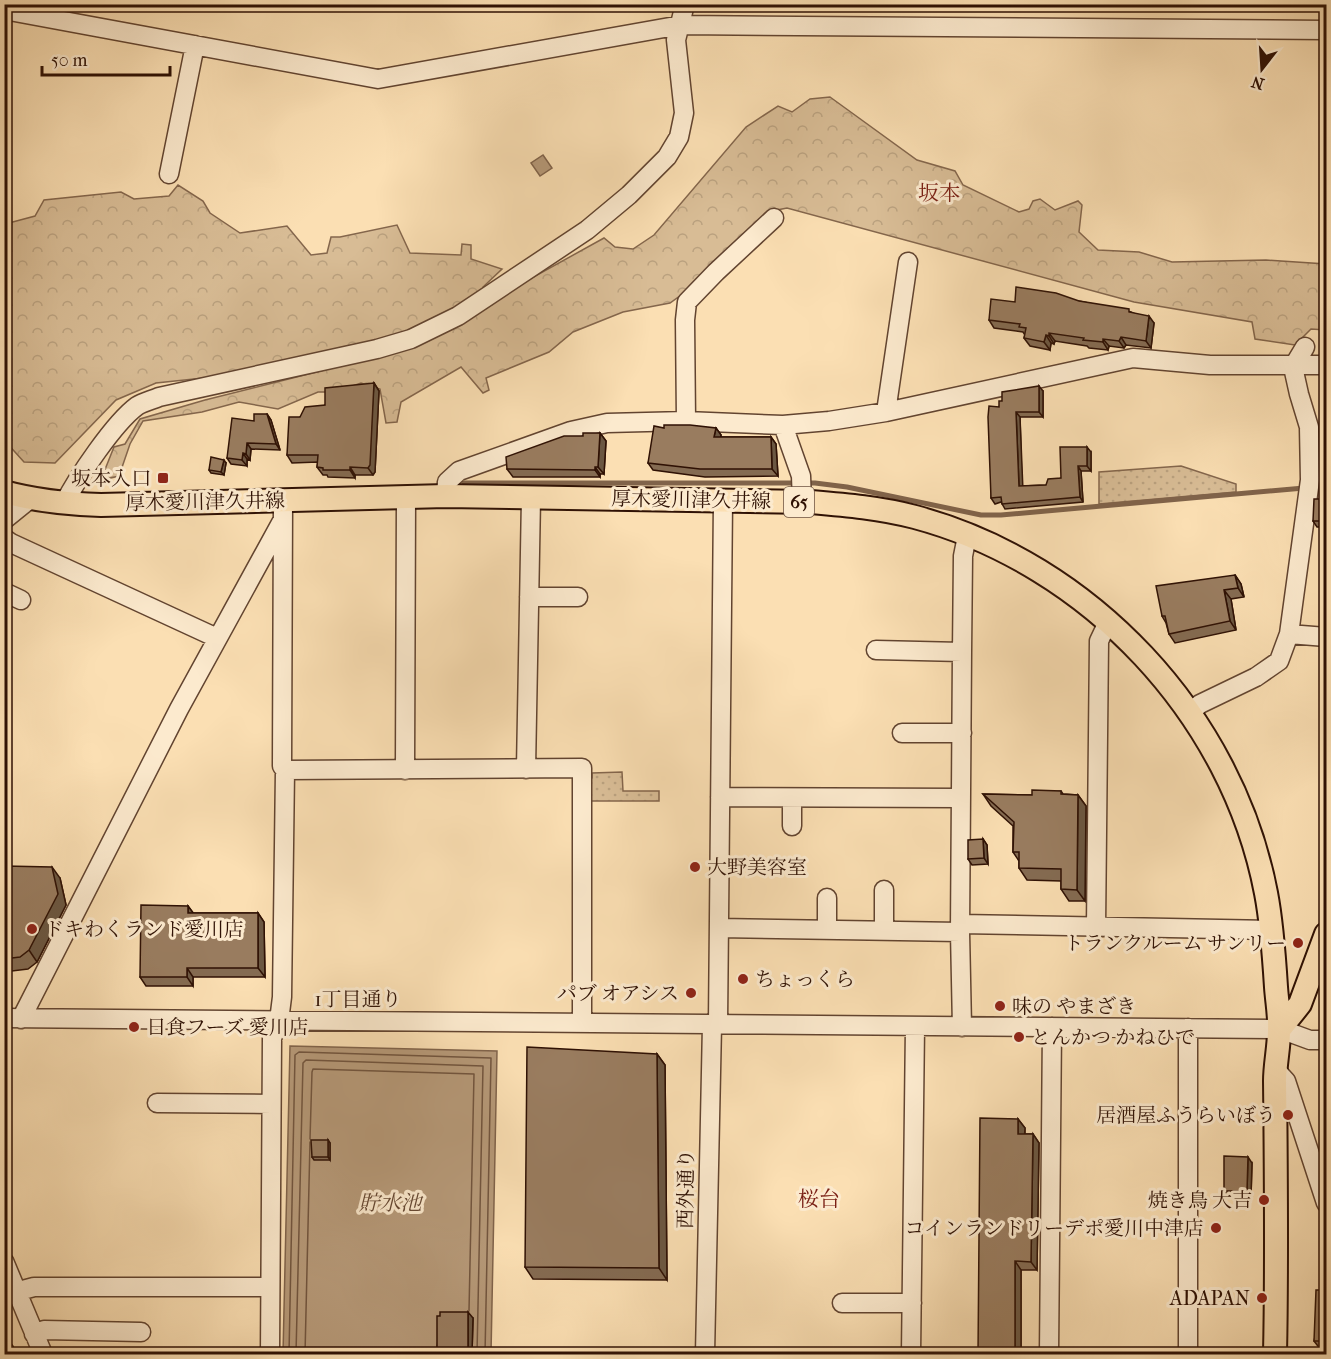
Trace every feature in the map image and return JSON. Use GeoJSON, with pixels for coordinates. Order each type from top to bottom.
{"type":"FeatureCollection","features":[{"type":"Feature","properties":{"kind":"main road","name":"厚木愛川津久井線"},"geometry":{"type":"LineString","coordinates":[[4,492],[64,504],[283,510],[446,496],[723,500],[802,491],[916,518],[967,536],[1047,575],[1108,622],[1138,650],[1190,712],[1238,801],[1257,856],[1272,930],[1280,1029],[1275,1069],[1277,1245],[1275,1354]]}},
{"type":"Feature","properties":{"kind":"main road"},"geometry":{"type":"LineString","coordinates":[[1280,1029],[1300,1004],[1326,934]]}},
{"type":"Feature","properties":{"kind":"street"},"geometry":{"type":"LineString","coordinates":[[64,504],[82,472],[123,418],[138,405],[159,397],[376,349],[411,339],[458,316],[587,230],[629,195],[667,157],[679,137],[684,113],[676,40],[685,4]]}},
{"type":"Feature","properties":{"kind":"street"},"geometry":{"type":"LineString","coordinates":[[4,10],[378,79],[681,25],[1326,30]]}},
{"type":"Feature","properties":{"kind":"street"},"geometry":{"type":"LineString","coordinates":[[169,174],[195,45]]}},
{"type":"Feature","properties":{"kind":"street"},"geometry":{"type":"LineString","coordinates":[[686,421],[685,320],[687,302],[774,218]]}},
{"type":"Feature","properties":{"kind":"street"},"geometry":{"type":"LineString","coordinates":[[886,412],[908,262]]}},
{"type":"Feature","properties":{"kind":"street"},"geometry":{"type":"LineString","coordinates":[[1190,712],[1200,704],[1256,677],[1279,661],[1289,634],[1309,487],[1309,428],[1293,367],[1305,347]]}},
{"type":"Feature","properties":{"kind":"street"},"geometry":{"type":"LineString","coordinates":[[446,496],[447,482],[459,471],[571,431],[607,423],[686,421],[783,425],[829,421],[886,412],[1133,358],[1210,365],[1326,366]]}},
{"type":"Feature","properties":{"kind":"street"},"geometry":{"type":"LineString","coordinates":[[783,425],[802,491]]}},
{"type":"Feature","properties":{"kind":"street"},"geometry":{"type":"LineString","coordinates":[[405,770],[406,498]]}},
{"type":"Feature","properties":{"kind":"street"},"geometry":{"type":"LineString","coordinates":[[526,769],[531,498]]}},
{"type":"Feature","properties":{"kind":"street"},"geometry":{"type":"LineString","coordinates":[[4,520],[30,499]]}},
{"type":"Feature","properties":{"kind":"street","name":"西外通り"},"geometry":{"type":"LineString","coordinates":[[705,1354],[719,928],[723,500]]}},
{"type":"Feature","properties":{"kind":"street"},"geometry":{"type":"LineString","coordinates":[[13,1018],[283,510]]}},
{"type":"Feature","properties":{"kind":"street"},"geometry":{"type":"LineString","coordinates":[[270,1354],[272,1038],[279,1021],[282,997],[285,770],[282,766],[283,510]]}},
{"type":"Feature","properties":{"kind":"street"},"geometry":{"type":"LineString","coordinates":[[962,1026],[960,798],[963,556],[967,536]]}},
{"type":"Feature","properties":{"kind":"street"},"geometry":{"type":"LineString","coordinates":[[4,538],[217,638]]}},
{"type":"Feature","properties":{"kind":"street"},"geometry":{"type":"LineString","coordinates":[[529,597],[578,597]]}},
{"type":"Feature","properties":{"kind":"street"},"geometry":{"type":"LineString","coordinates":[[1096,927],[1099,641],[1108,622]]}},
{"type":"Feature","properties":{"kind":"street"},"geometry":{"type":"LineString","coordinates":[[1289,634],[1326,637]]}},
{"type":"Feature","properties":{"kind":"street"},"geometry":{"type":"LineString","coordinates":[[876,650],[962,652]]}},
{"type":"Feature","properties":{"kind":"street"},"geometry":{"type":"LineString","coordinates":[[902,733],[962,733]]}},
{"type":"Feature","properties":{"kind":"street"},"geometry":{"type":"LineString","coordinates":[[285,770],[582,768],[582,1023]]}},
{"type":"Feature","properties":{"kind":"street"},"geometry":{"type":"LineString","coordinates":[[720,797],[960,798]]}},
{"type":"Feature","properties":{"kind":"street"},"geometry":{"type":"LineString","coordinates":[[792,798],[792,826]]}},
{"type":"Feature","properties":{"kind":"street"},"geometry":{"type":"LineString","coordinates":[[884,890],[884,931]]}},
{"type":"Feature","properties":{"kind":"street"},"geometry":{"type":"LineString","coordinates":[[827,898],[827,930]]}},
{"type":"Feature","properties":{"kind":"street"},"geometry":{"type":"LineString","coordinates":[[719,928],[884,931],[1096,927],[1272,930]]}},
{"type":"Feature","properties":{"kind":"street","name":"1丁目通り"},"geometry":{"type":"LineString","coordinates":[[13,1018],[1280,1029],[1310,1040],[1326,1040]]}},
{"type":"Feature","properties":{"kind":"street"},"geometry":{"type":"LineString","coordinates":[[911,1354],[915,1026]]}},
{"type":"Feature","properties":{"kind":"street"},"geometry":{"type":"LineString","coordinates":[[1049,1354],[1052,1027]]}},
{"type":"Feature","properties":{"kind":"street"},"geometry":{"type":"LineString","coordinates":[[1188,1028],[1188,1354]]}},
{"type":"Feature","properties":{"kind":"street"},"geometry":{"type":"LineString","coordinates":[[1275,1069],[1286,1081],[1326,1203]]}},
{"type":"Feature","properties":{"kind":"street"},"geometry":{"type":"LineString","coordinates":[[157,1103],[196,1110],[271,1104]]}},
{"type":"Feature","properties":{"kind":"street"},"geometry":{"type":"LineString","coordinates":[[4,1261],[11,1294],[43,1354]]}},
{"type":"Feature","properties":{"kind":"street"},"geometry":{"type":"LineString","coordinates":[[11,1294],[34,1287],[270,1287]]}},
{"type":"Feature","properties":{"kind":"street"},"geometry":{"type":"LineString","coordinates":[[842,1302],[912,1303]]}},
{"type":"Feature","properties":{"kind":"street"},"geometry":{"type":"LineString","coordinates":[[34,1334],[44,1330],[118,1338],[141,1332]]}},
{"type":"Feature","properties":{"kind":"green space"},"geometry":{"type":"Polygon","coordinates":[[[830,97],[917,160],[955,171],[963,185],[1019,212],[1029,209],[1033,201],[1040,199],[1055,210],[1078,201],[1082,205],[1079,232],[1098,250],[1139,252],[1172,262],[1266,260],[1326,264],[1326,330],[1311,329],[1295,345],[1255,339],[1252,322],[1134,302],[787,208],[777,210],[695,285],[670,303],[623,312],[573,332],[549,352],[486,378],[489,390],[483,393],[461,367],[401,402],[397,422],[386,423],[380,389],[361,383],[335,392],[318,392],[278,409],[239,402],[202,412],[143,421],[130,444],[119,476],[106,479],[104,472],[114,447],[125,444],[140,419],[356,362],[156,383],[116,400],[55,463],[24,462],[5,441],[5,224],[35,216],[44,200],[121,192],[134,199],[169,196],[178,185],[203,201],[210,213],[240,233],[287,226],[311,255],[327,253],[331,237],[397,225],[410,253],[461,255],[462,244],[471,245],[471,259],[502,269],[483,287],[492,300],[604,238],[615,247],[633,249],[654,235],[746,127],[778,106],[792,112],[810,99],[830,97]]]}},
{"type":"Feature","properties":{"kind":"green space"},"geometry":{"type":"Polygon","coordinates":[[[1181,466],[1236,484],[1236,492],[1099,504],[1099,472],[1181,466]]]}},
{"type":"Feature","properties":{"kind":"green space"},"geometry":{"type":"Polygon","coordinates":[[[622,772],[623,791],[659,791],[659,801],[587,801],[587,779],[592,778],[592,773],[622,772]]]}},
{"type":"Feature","properties":{"kind":"water"},"geometry":{"type":"Polygon","coordinates":[[[543,155],[552,168],[540,176],[531,163],[543,155]]]}},
{"type":"Feature","properties":{"kind":"water","name":"貯水池"},"geometry":{"type":"Polygon","coordinates":[[[290,1046],[497,1051],[491,1354],[283,1354],[290,1046]]]}},
{"type":"Feature","properties":{"kind":"building"},"geometry":{"type":"Polygon","coordinates":[[[1016,287],[1056,293],[1079,301],[1129,309],[1129,312],[1149,316],[1146,341],[1121,337],[1119,341],[1103,339],[1103,342],[1049,333],[1044,342],[1024,338],[1026,328],[1019,327],[1020,324],[989,320],[991,299],[1015,302],[1016,287]]]}},
{"type":"Feature","properties":{"kind":"building"},"geometry":{"type":"Polygon","coordinates":[[[374,383],[368,468],[323,470],[317,467],[318,455],[287,455],[289,417],[300,417],[305,407],[325,405],[325,388],[374,383]]]}},
{"type":"Feature","properties":{"kind":"building"},"geometry":{"type":"Polygon","coordinates":[[[1039,386],[1039,412],[1016,412],[1019,486],[1046,485],[1048,479],[1061,478],[1060,447],[1087,447],[1087,466],[1078,466],[1080,497],[1002,504],[1001,497],[991,498],[989,406],[999,407],[1002,392],[1039,386]]]}},
{"type":"Feature","properties":{"kind":"building"},"geometry":{"type":"Polygon","coordinates":[[[254,414],[267,414],[276,444],[247,443],[246,454],[243,453],[242,460],[227,458],[232,418],[254,421],[254,414]]]}},
{"type":"Feature","properties":{"kind":"building"},"geometry":{"type":"Polygon","coordinates":[[[664,425],[716,428],[714,437],[771,437],[772,469],[700,469],[648,463],[654,426],[664,428],[664,425]]]}},
{"type":"Feature","properties":{"kind":"building"},"geometry":{"type":"Polygon","coordinates":[[[583,433],[600,433],[598,467],[595,467],[595,470],[507,469],[506,457],[564,436],[583,436],[583,433]]]}},
{"type":"Feature","properties":{"kind":"building"},"geometry":{"type":"Polygon","coordinates":[[[211,457],[224,460],[221,472],[209,470],[211,457]]]}},
{"type":"Feature","properties":{"kind":"building"},"geometry":{"type":"Polygon","coordinates":[[[1314,499],[1326,499],[1326,521],[1313,521],[1314,499]]]}},
{"type":"Feature","properties":{"kind":"building"},"geometry":{"type":"Polygon","coordinates":[[[1235,575],[1238,588],[1224,590],[1230,621],[1169,634],[1165,616],[1162,616],[1156,586],[1235,575]]]}},
{"type":"Feature","properties":{"kind":"building"},"geometry":{"type":"Polygon","coordinates":[[[1326,746],[1326,783],[1325,783],[1326,746]]]}},
{"type":"Feature","properties":{"kind":"building"},"geometry":{"type":"Polygon","coordinates":[[[1032,790],[1061,791],[1061,794],[1078,795],[1077,890],[1061,889],[1061,869],[1019,868],[1019,852],[1013,852],[1014,822],[983,794],[1032,795],[1032,790]]]}},
{"type":"Feature","properties":{"kind":"building"},"geometry":{"type":"Polygon","coordinates":[[[983,839],[984,858],[968,859],[968,840],[983,839]]]}},
{"type":"Feature","properties":{"kind":"building","name":"ドキわくランド愛川店"},"geometry":{"type":"Polygon","coordinates":[[[4,866],[52,867],[58,894],[29,950],[20,957],[4,959],[4,866]]]}},
{"type":"Feature","properties":{"kind":"building"},"geometry":{"type":"Polygon","coordinates":[[[141,905],[188,906],[188,913],[258,913],[258,968],[187,968],[187,977],[140,977],[141,905]]]}},
{"type":"Feature","properties":{"kind":"building"},"geometry":{"type":"Polygon","coordinates":[[[527,1047],[657,1054],[659,1268],[525,1267],[527,1047]]]}},
{"type":"Feature","properties":{"kind":"building"},"geometry":{"type":"Polygon","coordinates":[[[980,1118],[1018,1119],[1018,1134],[1033,1134],[1031,1262],[1015,1261],[1015,1354],[978,1354],[980,1118]]]}},
{"type":"Feature","properties":{"kind":"building"},"geometry":{"type":"Polygon","coordinates":[[[311,1140],[328,1140],[328,1157],[312,1157],[311,1140]]]}},
{"type":"Feature","properties":{"kind":"building"},"geometry":{"type":"Polygon","coordinates":[[[1224,1156],[1248,1157],[1247,1191],[1224,1191],[1224,1156]]]}},
{"type":"Feature","properties":{"kind":"building"},"geometry":{"type":"Polygon","coordinates":[[[1316,1290],[1326,1290],[1326,1341],[1314,1341],[1316,1290]]]}},
{"type":"Feature","properties":{"kind":"building"},"geometry":{"type":"Polygon","coordinates":[[[440,1312],[468,1312],[468,1354],[440,1354],[440,1350],[437,1350],[437,1316],[440,1316],[440,1312]]]}},
{"type":"Feature","properties":{"kind":"building"},"geometry":{"type":"Polygon","coordinates":[[[6,1337],[14,1354],[4,1354],[4,1338],[6,1337]]]}},
{"type":"Feature","properties":{"kind":"waterway"},"geometry":{"type":"LineString","coordinates":[[464,483],[815,483],[847,487],[981,515],[1304,488]]}},
{"type":"Feature","properties":{"kind":"waterway"},"geometry":{"type":"LineString","coordinates":[[1314,487],[1326,486]]}},
{"type":"Feature","properties":{"kind":"place","name":"坂本入口"},"geometry":{"type":"Point","coordinates":[163,478]}},
{"type":"Feature","properties":{"kind":"place","name":"大野美容室"},"geometry":{"type":"Point","coordinates":[695,867]}},
{"type":"Feature","properties":{"kind":"place","name":"ドキわくランド愛川店"},"geometry":{"type":"Point","coordinates":[32,929]}},
{"type":"Feature","properties":{"kind":"place","name":"トランクルーム サンリー"},"geometry":{"type":"Point","coordinates":[1298,943]}},
{"type":"Feature","properties":{"kind":"place","name":"ちょっくら"},"geometry":{"type":"Point","coordinates":[743,979]}},
{"type":"Feature","properties":{"kind":"place","name":"パブ オアシス"},"geometry":{"type":"Point","coordinates":[691,993]}},
{"type":"Feature","properties":{"kind":"place","name":"味の やまざき"},"geometry":{"type":"Point","coordinates":[1000,1006]}},
{"type":"Feature","properties":{"kind":"place","name":"日食フーズ 愛川店"},"geometry":{"type":"Point","coordinates":[134,1027]}},
{"type":"Feature","properties":{"kind":"place","name":"とんかつ かねひで"},"geometry":{"type":"Point","coordinates":[1019,1037]}},
{"type":"Feature","properties":{"kind":"place","name":"居酒屋ふうらいぼう"},"geometry":{"type":"Point","coordinates":[1288,1115]}},
{"type":"Feature","properties":{"kind":"place","name":"焼き鳥 大吉"},"geometry":{"type":"Point","coordinates":[1264,1200]}},
{"type":"Feature","properties":{"kind":"place","name":"コインランドリーデポ愛川中津店"},"geometry":{"type":"Point","coordinates":[1216,1228]}},
{"type":"Feature","properties":{"kind":"place","name":"ADAPAN"},"geometry":{"type":"Point","coordinates":[1262,1298]}},
{"type":"Feature","properties":{"kind":"district","name":"坂本"},"geometry":{"type":"Point","coordinates":[939,193]}},
{"type":"Feature","properties":{"kind":"district","name":"桜台"},"geometry":{"type":"Point","coordinates":[819,1199]}}]}
